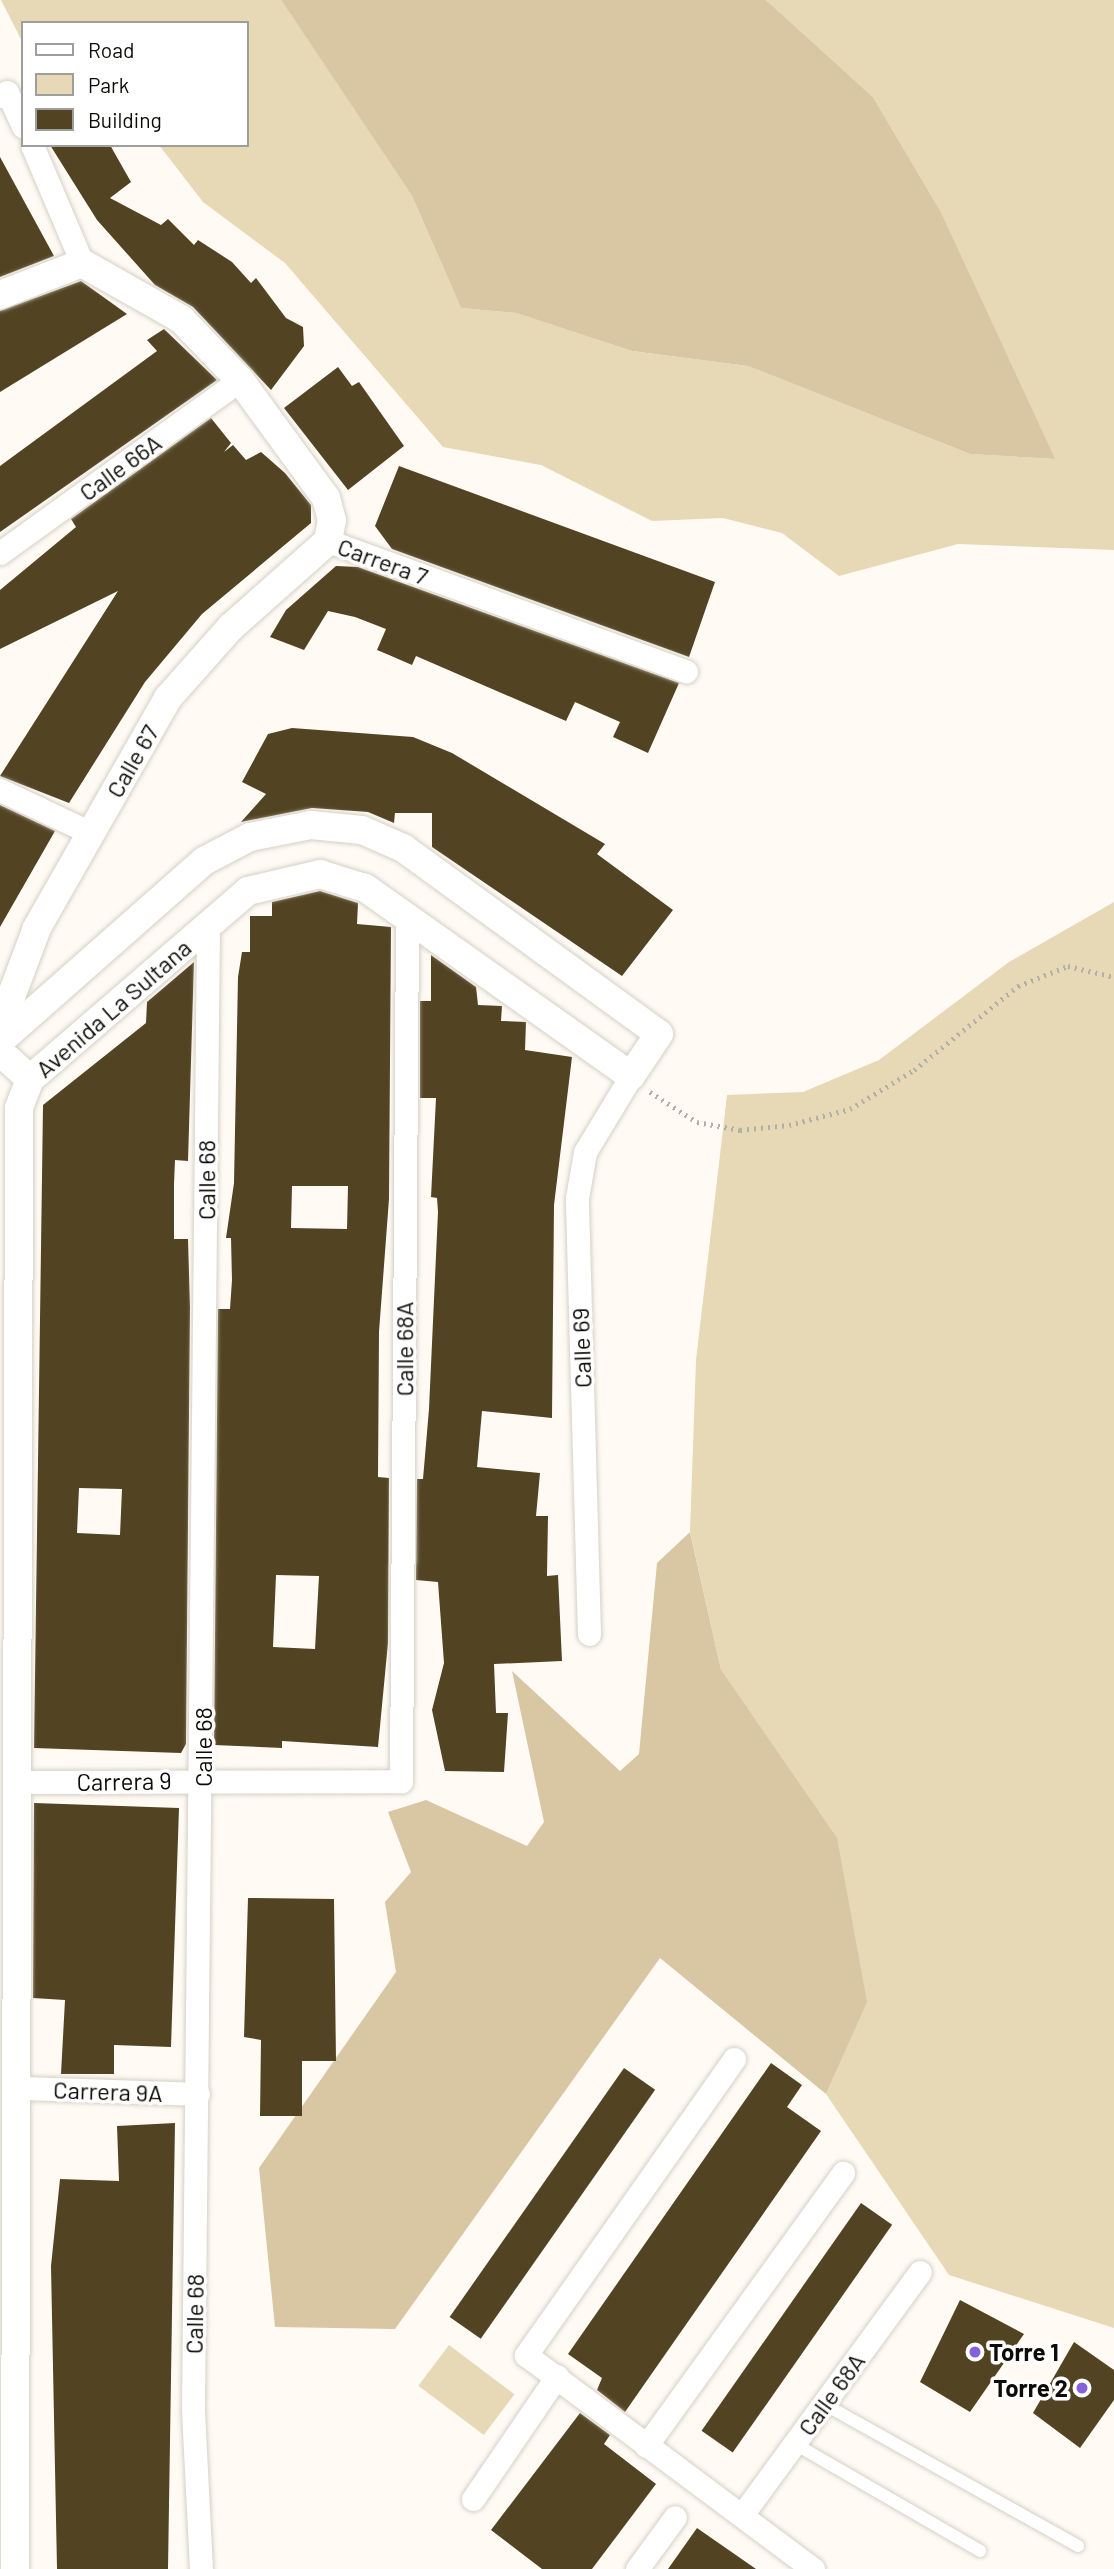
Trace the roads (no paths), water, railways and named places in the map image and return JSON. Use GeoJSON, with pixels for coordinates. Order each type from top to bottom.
{"type":"FeatureCollection","features":[{"type":"Feature","properties":{"kind":"street"},"geometry":{"type":"LineString","coordinates":[[4,94],[21,123]]}},
{"type":"Feature","properties":{"kind":"street"},"geometry":{"type":"LineString","coordinates":[[0,295],[82,262],[33,147]]}},
{"type":"Feature","properties":{"kind":"street","name":"Carrera 7"},"geometry":{"type":"LineString","coordinates":[[82,262],[181,319],[240,380],[326,498],[332,520],[328,541],[685,671]]}},
{"type":"Feature","properties":{"kind":"street","name":"Calle 66A"},"geometry":{"type":"LineString","coordinates":[[0,553],[240,380]]}},
{"type":"Feature","properties":{"kind":"street","name":"Calle 67"},"geometry":{"type":"LineString","coordinates":[[0,1026],[37,928],[168,698],[231,627],[328,541]]}},
{"type":"Feature","properties":{"kind":"street"},"geometry":{"type":"LineString","coordinates":[[0,790],[92,833]]}},
{"type":"Feature","properties":{"kind":"street","name":"Avenida La Sultana"},"geometry":{"type":"LineString","coordinates":[[0,1041],[204,861],[250,837],[311,825],[362,830],[403,848],[659,1034],[631,1076],[365,888],[320,874],[282,878],[248,891],[30,1079],[19,1108],[15,1782],[19,2088],[15,2569]]}},
{"type":"Feature","properties":{"kind":"street","name":"Calle 68A"},"geometry":{"type":"LineString","coordinates":[[401,1781],[407,917]]}},
{"type":"Feature","properties":{"kind":"street","name":"Calle 68"},"geometry":{"type":"LineString","coordinates":[[201,2569],[193,2409],[202,1780],[208,926]]}},
{"type":"Feature","properties":{"kind":"street"},"geometry":{"type":"LineString","coordinates":[[0,1052],[30,1079]]}},
{"type":"Feature","properties":{"kind":"street","name":"Calle 69"},"geometry":{"type":"LineString","coordinates":[[589,1634],[577,1198],[585,1152],[631,1076]]}},
{"type":"Feature","properties":{"kind":"street","name":"Carrera 9"},"geometry":{"type":"LineString","coordinates":[[15,1782],[401,1781]]}},
{"type":"Feature","properties":{"kind":"street"},"geometry":{"type":"LineString","coordinates":[[734,2059],[526,2355],[813,2569]]}},
{"type":"Feature","properties":{"kind":"street","name":"Carrera 9A"},"geometry":{"type":"LineString","coordinates":[[19,2088],[198,2094]]}},
{"type":"Feature","properties":{"kind":"street"},"geometry":{"type":"LineString","coordinates":[[646,2446],[843,2172]]}},
{"type":"Feature","properties":{"kind":"street","name":"Calle 68A"},"geometry":{"type":"LineString","coordinates":[[742,2515],[920,2272]]}},
{"type":"Feature","properties":{"kind":"street"},"geometry":{"type":"LineString","coordinates":[[473,2499],[557,2376]]}},
{"type":"Feature","properties":{"kind":"street"},"geometry":{"type":"LineString","coordinates":[[637,2569],[675,2517]]}},
{"type":"Feature","properties":{"kind":"lane"},"geometry":{"type":"LineString","coordinates":[[824,2404],[1077,2546]]}},
{"type":"Feature","properties":{"kind":"lane"},"geometry":{"type":"LineString","coordinates":[[795,2444],[980,2551]]}},
{"type":"Feature","properties":{"kind":"place","name":"Torre 1"},"geometry":{"type":"Point","coordinates":[975,2352]}},
{"type":"Feature","properties":{"kind":"place","name":"Torre 2"},"geometry":{"type":"Point","coordinates":[1082,2388]}}]}
